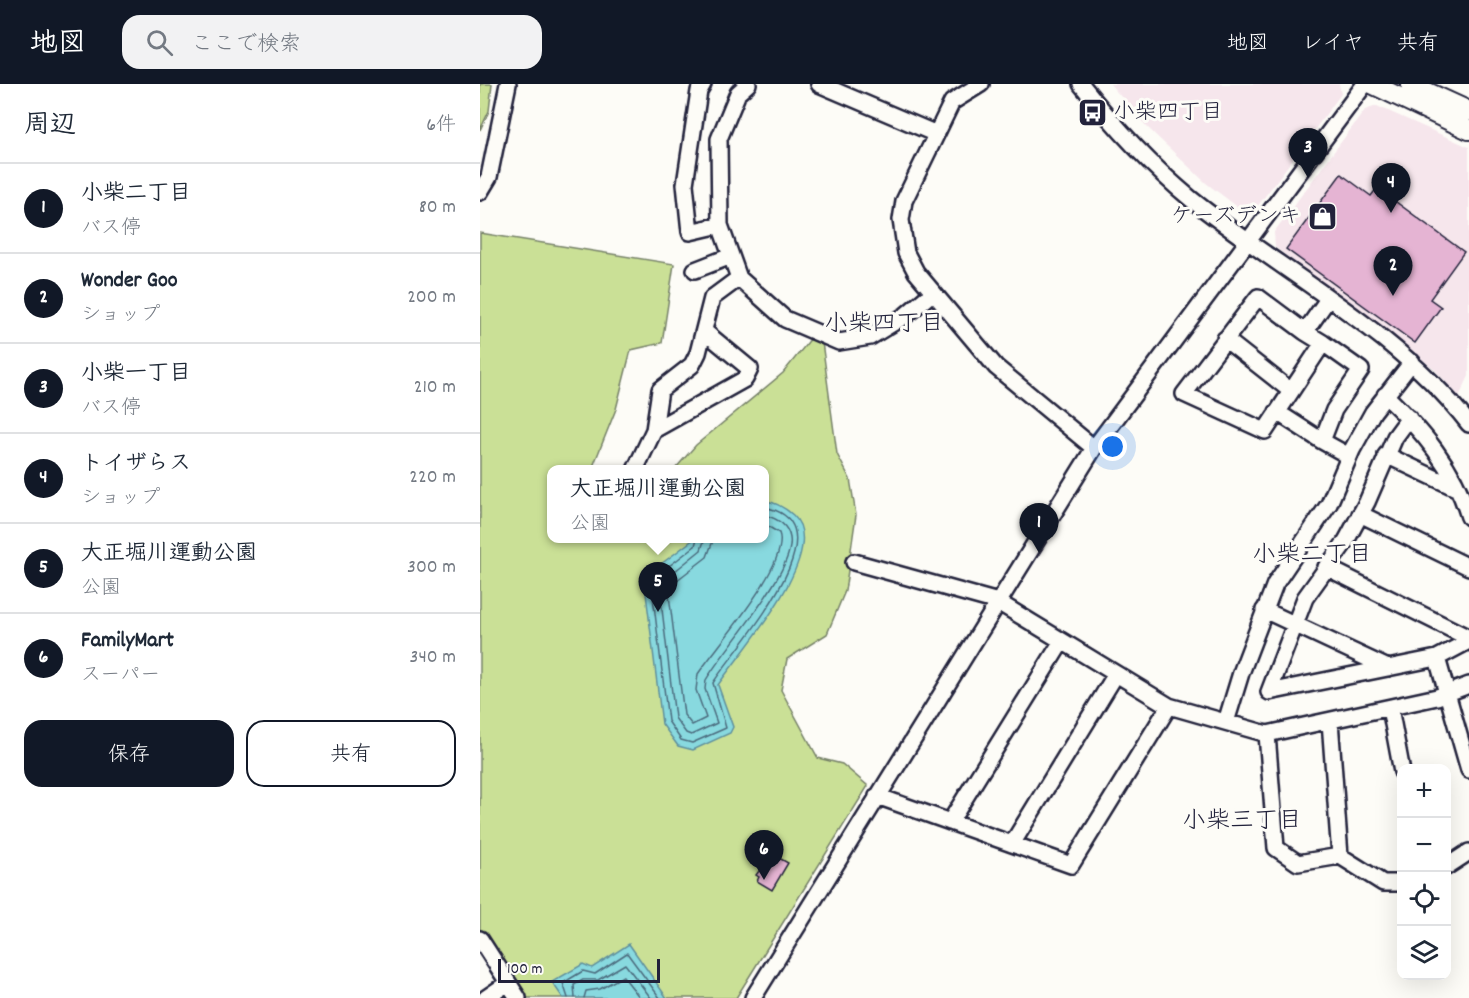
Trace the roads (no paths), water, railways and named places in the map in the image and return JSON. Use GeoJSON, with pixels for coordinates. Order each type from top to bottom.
{"type":"FeatureCollection","features":[{"type":"Feature","properties":{"kind":"main road"},"geometry":{"type":"LineString","coordinates":[[1372,84],[1469,130]]}},
{"type":"Feature","properties":{"kind":"main road"},"geometry":{"type":"LineString","coordinates":[[1410,84],[1469,111]]}},
{"type":"Feature","properties":{"kind":"street"},"geometry":{"type":"LineString","coordinates":[[480,192],[489,177],[508,84]]}},
{"type":"Feature","properties":{"kind":"street"},"geometry":{"type":"LineString","coordinates":[[703,84],[699,91],[685,184],[690,232],[720,225]]}},
{"type":"Feature","properties":{"kind":"street"},"geometry":{"type":"LineString","coordinates":[[748,84],[738,93],[719,139],[720,225],[739,278],[785,319],[839,342],[870,337],[906,315],[932,292]]}},
{"type":"Feature","properties":{"kind":"street"},"geometry":{"type":"LineString","coordinates":[[819,84],[934,134]]}},
{"type":"Feature","properties":{"kind":"street"},"geometry":{"type":"LineString","coordinates":[[981,84],[952,102],[934,134],[904,201],[901,220],[906,253],[916,272],[996,367],[1094,448]]}},
{"type":"Feature","properties":{"kind":"street"},"geometry":{"type":"LineString","coordinates":[[1082,84],[1124,135],[1191,199],[1412,362],[1437,385],[1469,424]]}},
{"type":"Feature","properties":{"kind":"street"},"geometry":{"type":"LineString","coordinates":[[753,998],[1094,448],[1365,84]]}},
{"type":"Feature","properties":{"kind":"street"},"geometry":{"type":"LineString","coordinates":[[695,270],[731,256]]}},
{"type":"Feature","properties":{"kind":"street"},"geometry":{"type":"LineString","coordinates":[[637,465],[654,430],[660,390],[692,365],[712,298],[739,278]]}},
{"type":"Feature","properties":{"kind":"street"},"geometry":{"type":"LineString","coordinates":[[1322,441],[1334,410],[1361,370],[1258,297],[1184,394],[1265,430],[1323,344]]}},
{"type":"Feature","properties":{"kind":"street"},"geometry":{"type":"LineString","coordinates":[[1305,332],[1328,299]]}},
{"type":"Feature","properties":{"kind":"street"},"geometry":{"type":"LineString","coordinates":[[654,430],[745,379],[750,369],[704,331]]}},
{"type":"Feature","properties":{"kind":"street"},"geometry":{"type":"LineString","coordinates":[[1225,339],[1291,391]]}},
{"type":"Feature","properties":{"kind":"street"},"geometry":{"type":"LineString","coordinates":[[1226,722],[1264,610],[1281,573],[1329,504],[1349,456],[1385,395],[1412,362]]}},
{"type":"Feature","properties":{"kind":"street"},"geometry":{"type":"LineString","coordinates":[[1385,395],[1433,445],[1458,489],[1469,517]]}},
{"type":"Feature","properties":{"kind":"street"},"geometry":{"type":"LineString","coordinates":[[1277,412],[1349,456]]}},
{"type":"Feature","properties":{"kind":"street"},"geometry":{"type":"LineString","coordinates":[[1409,418],[1386,455],[1346,541],[1305,598],[1269,693],[1437,658],[1469,639]]}},
{"type":"Feature","properties":{"kind":"street"},"geometry":{"type":"LineString","coordinates":[[1386,455],[1458,489]]}},
{"type":"Feature","properties":{"kind":"street"},"geometry":{"type":"LineString","coordinates":[[1360,514],[1469,567]]}},
{"type":"Feature","properties":{"kind":"street"},"geometry":{"type":"LineString","coordinates":[[855,562],[998,602],[1169,706],[1267,734],[1390,708],[1447,694],[1469,685]]}},
{"type":"Feature","properties":{"kind":"street"},"geometry":{"type":"LineString","coordinates":[[1326,567],[1469,639]]}},
{"type":"Feature","properties":{"kind":"street"},"geometry":{"type":"LineString","coordinates":[[1264,610],[1294,622],[1388,668]]}},
{"type":"Feature","properties":{"kind":"street"},"geometry":{"type":"LineString","coordinates":[[950,822],[1062,641]]}},
{"type":"Feature","properties":{"kind":"street"},"geometry":{"type":"LineString","coordinates":[[1437,658],[1469,770]]}},
{"type":"Feature","properties":{"kind":"street"},"geometry":{"type":"LineString","coordinates":[[1012,844],[1116,674]]}},
{"type":"Feature","properties":{"kind":"street"},"geometry":{"type":"LineString","coordinates":[[877,796],[1071,865],[1169,706]]}},
{"type":"Feature","properties":{"kind":"street"},"geometry":{"type":"LineString","coordinates":[[1390,708],[1400,764]]}},
{"type":"Feature","properties":{"kind":"street"},"geometry":{"type":"LineString","coordinates":[[1330,721],[1340,856]]}},
{"type":"Feature","properties":{"kind":"street"},"geometry":{"type":"LineString","coordinates":[[1267,734],[1276,848],[1298,863],[1340,856],[1383,883],[1397,883]]}},
{"type":"Feature","properties":{"kind":"street"},"geometry":{"type":"LineString","coordinates":[[1451,864],[1469,852]]}},
{"type":"Feature","properties":{"kind":"street"},"geometry":{"type":"LineString","coordinates":[[480,939],[518,998]]}},
{"type":"Feature","properties":{"kind":"street"},"geometry":{"type":"LineString","coordinates":[[486,998],[508,983]]}},
{"type":"Feature","properties":{"kind":"water"},"geometry":{"type":"Polygon","coordinates":[[[769,502],[793,515],[802,531],[801,552],[792,576],[762,627],[718,685],[733,727],[730,733],[693,750],[678,746],[662,724],[644,577],[689,543],[769,543],[769,502]]]}},
{"type":"Feature","properties":{"kind":"water"},"geometry":{"type":"Polygon","coordinates":[[[629,944],[667,998],[563,998],[552,982],[583,964],[592,968],[629,944]]]}},
{"type":"Feature","properties":{"kind":"place","name":"小柴四丁目"},"geometry":{"type":"Point","coordinates":[1092,113]}},
{"type":"Feature","properties":{"kind":"place","name":"小柴一丁目"},"geometry":{"type":"Point","coordinates":[1308,178]}},
{"type":"Feature","properties":{"kind":"place","name":"トイザらス"},"geometry":{"type":"Point","coordinates":[1391,213]}},
{"type":"Feature","properties":{"kind":"place","name":"ケーズデンキ"},"geometry":{"type":"Point","coordinates":[1322,217]}},
{"type":"Feature","properties":{"kind":"place","name":"Wonder Goo"},"geometry":{"type":"Point","coordinates":[1393,296]}},
{"type":"Feature","properties":{"kind":"place","name":"小柴二丁目"},"geometry":{"type":"Point","coordinates":[1039,553]}},
{"type":"Feature","properties":{"kind":"place","name":"大正堀川運動公園"},"geometry":{"type":"Point","coordinates":[658,612]}},
{"type":"Feature","properties":{"kind":"place","name":"FamilyMart"},"geometry":{"type":"Point","coordinates":[764,880]}},
{"type":"Feature","properties":{"kind":"district","name":"小柴四丁目"},"geometry":{"type":"Point","coordinates":[884,325]}},
{"type":"Feature","properties":{"kind":"district","name":"小柴二丁目"},"geometry":{"type":"Point","coordinates":[1312,556]}},
{"type":"Feature","properties":{"kind":"district","name":"小柴三丁目"},"geometry":{"type":"Point","coordinates":[1242,822]}}]}
